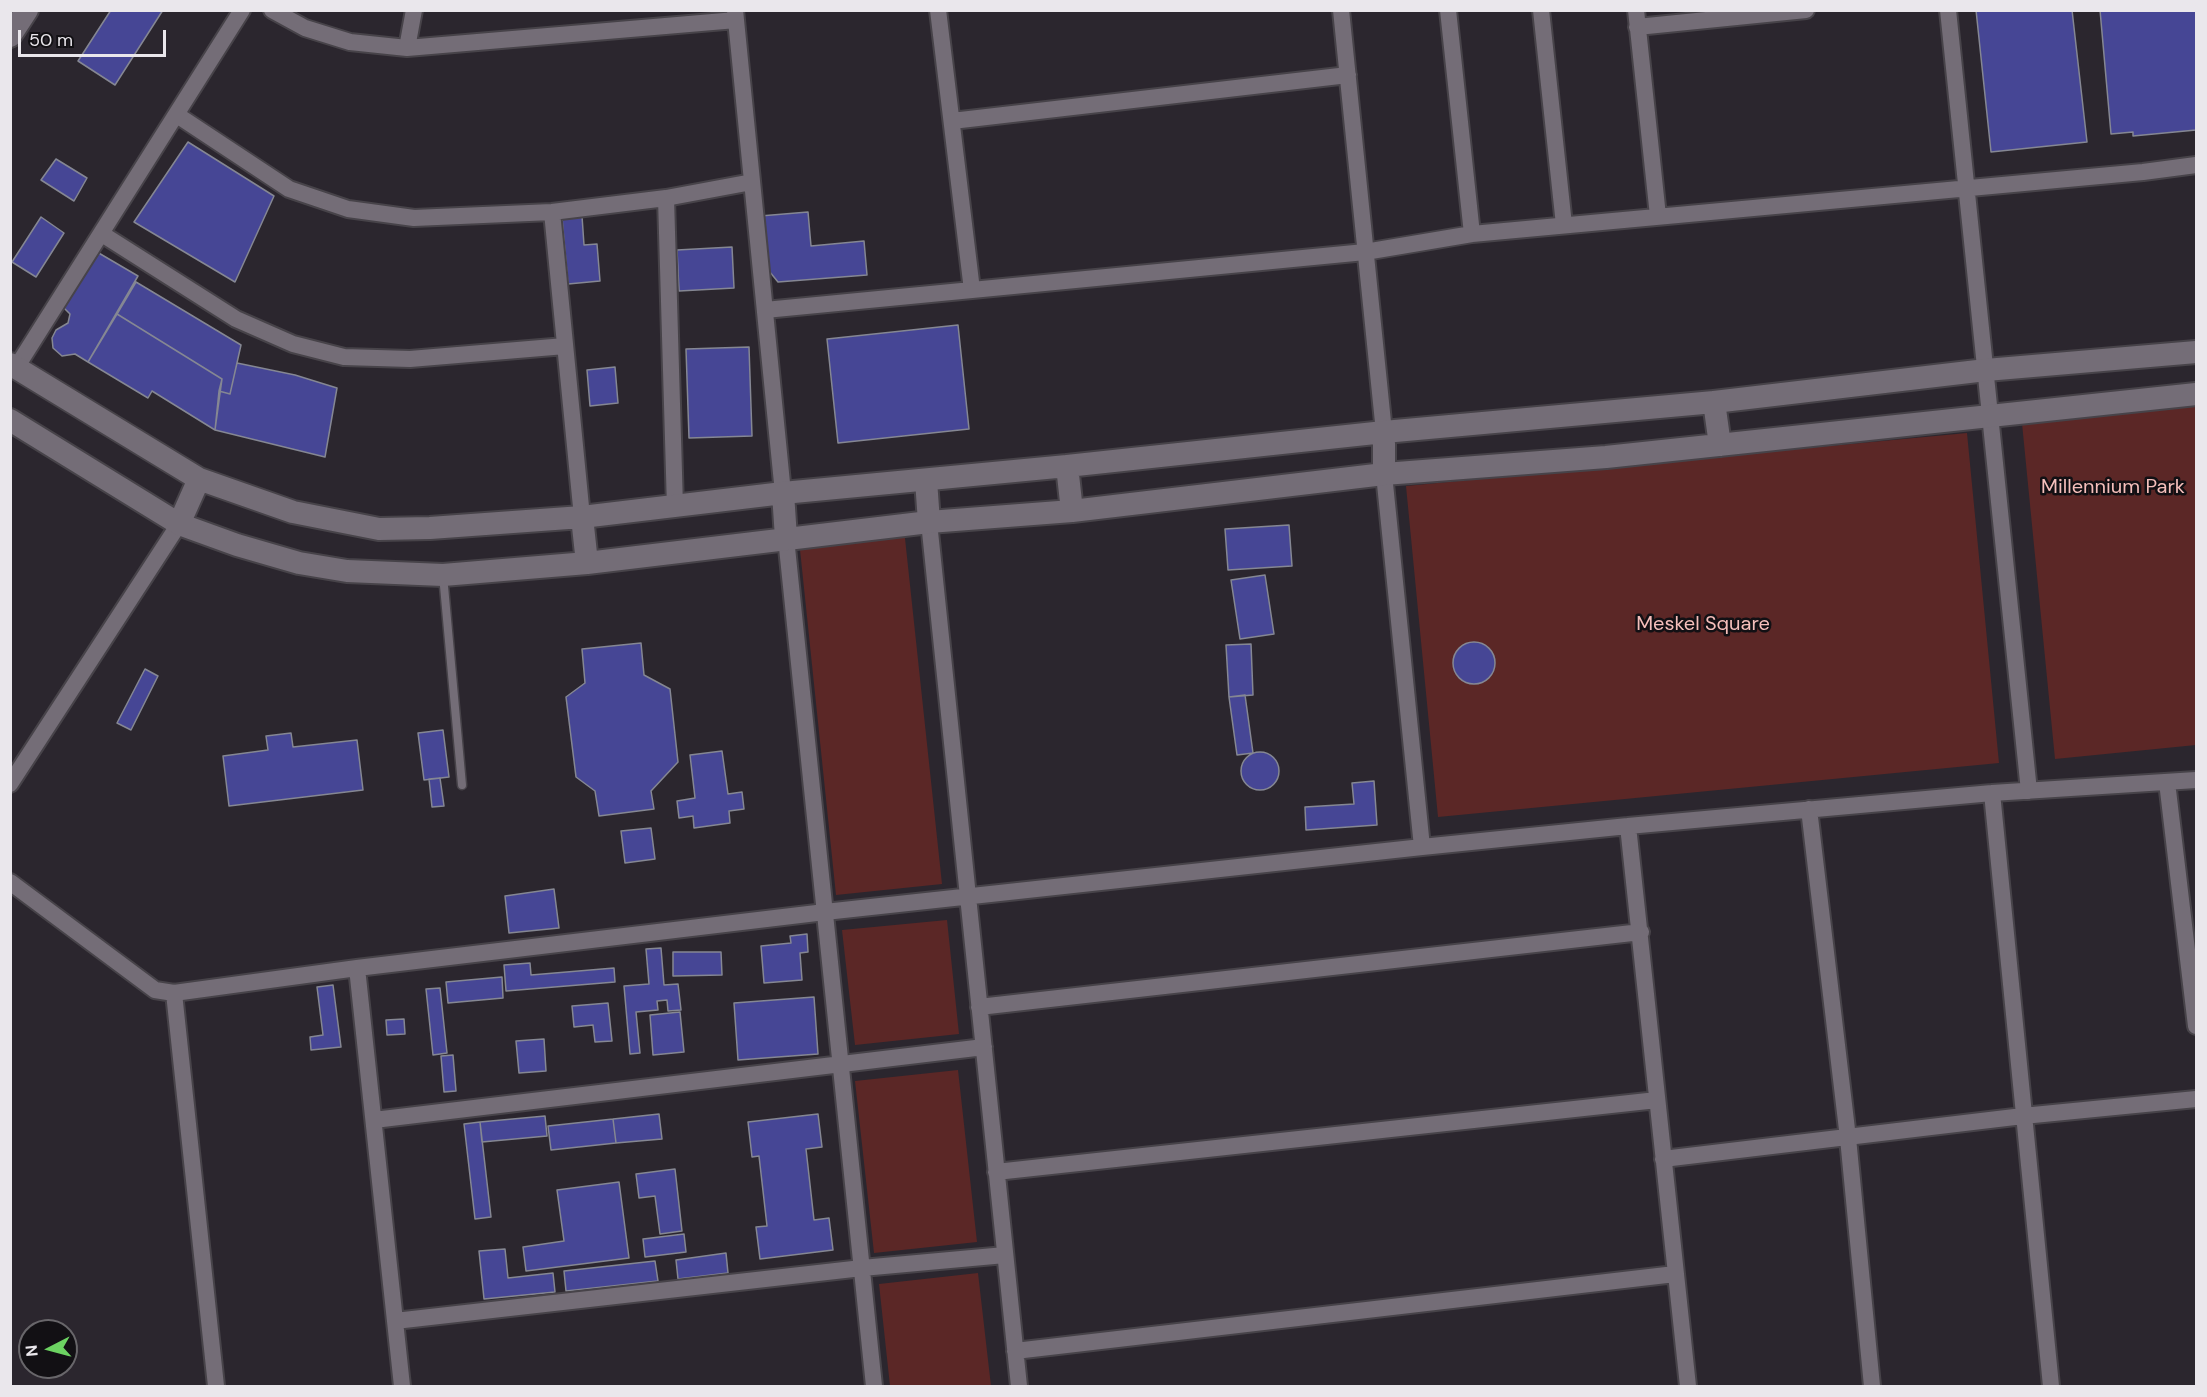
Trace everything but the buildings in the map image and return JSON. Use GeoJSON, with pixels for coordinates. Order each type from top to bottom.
{"type":"FeatureCollection","features":[{"type":"Feature","properties":{"kind":"street"},"geometry":{"type":"LineString","coordinates":[[10,36],[27,10]]}},
{"type":"Feature","properties":{"kind":"street"},"geometry":{"type":"LineString","coordinates":[[242,10],[102,234],[12,369],[199,480],[292,512],[336,522],[379,529],[430,528],[582,517],[783,493],[1067,466],[1384,432],[1714,402],[1986,370],[2196,352]]}},
{"type":"Feature","properties":{"kind":"street"},"geometry":{"type":"LineString","coordinates":[[272,10],[305,28],[350,42],[406,48],[736,15],[786,538],[874,1386]]}},
{"type":"Feature","properties":{"kind":"street"},"geometry":{"type":"LineString","coordinates":[[406,48],[414,10]]}},
{"type":"Feature","properties":{"kind":"street"},"geometry":{"type":"LineString","coordinates":[[939,10],[972,290]]}},
{"type":"Feature","properties":{"kind":"street"},"geometry":{"type":"LineString","coordinates":[[1341,10],[1384,432],[1384,474],[1422,847]]}},
{"type":"Feature","properties":{"kind":"street"},"geometry":{"type":"LineString","coordinates":[[1448,10],[1472,234]]}},
{"type":"Feature","properties":{"kind":"street"},"geometry":{"type":"LineString","coordinates":[[1541,10],[1564,225]]}},
{"type":"Feature","properties":{"kind":"street"},"geometry":{"type":"LineString","coordinates":[[1658,216],[1637,19],[1806,10]]}},
{"type":"Feature","properties":{"kind":"street"},"geometry":{"type":"LineString","coordinates":[[1948,10],[2029,791]]}},
{"type":"Feature","properties":{"kind":"street"},"geometry":{"type":"LineString","coordinates":[[952,121],[1348,75]]}},
{"type":"Feature","properties":{"kind":"street"},"geometry":{"type":"LineString","coordinates":[[177,115],[289,189],[348,209],[414,218],[552,212],[666,198],[752,182]]}},
{"type":"Feature","properties":{"kind":"street"},"geometry":{"type":"LineString","coordinates":[[765,310],[1365,252],[1472,234],[1967,189],[2196,165]]}},
{"type":"Feature","properties":{"kind":"street"},"geometry":{"type":"LineString","coordinates":[[666,198],[675,507]]}},
{"type":"Feature","properties":{"kind":"street"},"geometry":{"type":"LineString","coordinates":[[552,212],[587,563]]}},
{"type":"Feature","properties":{"kind":"street"},"geometry":{"type":"LineString","coordinates":[[102,234],[236,319],[293,344],[344,357],[410,359],[565,346]]}},
{"type":"Feature","properties":{"kind":"street"},"geometry":{"type":"LineString","coordinates":[[10,420],[179,524],[237,545],[299,563],[347,571],[443,575],[587,563],[929,522],[1072,511],[1384,474],[1606,457],[2196,394]]}},
{"type":"Feature","properties":{"kind":"street"},"geometry":{"type":"LineString","coordinates":[[1714,402],[1720,445]]}},
{"type":"Feature","properties":{"kind":"street"},"geometry":{"type":"LineString","coordinates":[[1067,466],[1072,511]]}},
{"type":"Feature","properties":{"kind":"street"},"geometry":{"type":"LineString","coordinates":[[10,784],[179,524],[199,480]]}},
{"type":"Feature","properties":{"kind":"street"},"geometry":{"type":"LineString","coordinates":[[926,480],[1018,1386]]}},
{"type":"Feature","properties":{"kind":"street"},"geometry":{"type":"LineString","coordinates":[[10,882],[155,990],[174,993],[357,968],[825,912],[1422,847],[1992,793],[2196,780]]}},
{"type":"Feature","properties":{"kind":"street"},"geometry":{"type":"LineString","coordinates":[[2167,782],[2196,1026]]}},
{"type":"Feature","properties":{"kind":"street"},"geometry":{"type":"LineString","coordinates":[[1992,793],[2050,1386]]}},
{"type":"Feature","properties":{"kind":"street"},"geometry":{"type":"LineString","coordinates":[[1809,810],[1848,1138],[1872,1386]]}},
{"type":"Feature","properties":{"kind":"street"},"geometry":{"type":"LineString","coordinates":[[1628,826],[1688,1386]]}},
{"type":"Feature","properties":{"kind":"street"},"geometry":{"type":"LineString","coordinates":[[980,1008],[1641,932]]}},
{"type":"Feature","properties":{"kind":"street"},"geometry":{"type":"LineString","coordinates":[[357,968],[402,1386]]}},
{"type":"Feature","properties":{"kind":"street"},"geometry":{"type":"LineString","coordinates":[[174,993],[216,1386]]}},
{"type":"Feature","properties":{"kind":"street"},"geometry":{"type":"LineString","coordinates":[[374,1120],[984,1047]]}},
{"type":"Feature","properties":{"kind":"street"},"geometry":{"type":"LineString","coordinates":[[1663,1159],[2023,1116],[2196,1099]]}},
{"type":"Feature","properties":{"kind":"street"},"geometry":{"type":"LineString","coordinates":[[996,1172],[1657,1100]]}},
{"type":"Feature","properties":{"kind":"street"},"geometry":{"type":"LineString","coordinates":[[395,1321],[862,1268],[1005,1255]]}},
{"type":"Feature","properties":{"kind":"street"},"geometry":{"type":"LineString","coordinates":[[1015,1351],[1675,1274]]}},
{"type":"Feature","properties":{"kind":"lane"},"geometry":{"type":"LineString","coordinates":[[443,575],[462,785]]}},
{"type":"Feature","properties":{"kind":"green space","name":"Millennium Park"},"geometry":{"type":"Polygon","coordinates":[[[2196,396],[2196,745],[2055,759],[2021,413],[2196,396]]]}},
{"type":"Feature","properties":{"kind":"green space","name":"Meskel Square"},"geometry":{"type":"Polygon","coordinates":[[[1967,433],[1999,763],[1438,817],[1406,486],[1967,433]]]}},
{"type":"Feature","properties":{"kind":"green space"},"geometry":{"type":"Polygon","coordinates":[[[904,529],[942,884],[836,895],[799,540],[904,529]]]}},
{"type":"Feature","properties":{"kind":"green space"},"geometry":{"type":"Polygon","coordinates":[[[947,920],[959,1034],[855,1045],[842,930],[947,920]]]}},
{"type":"Feature","properties":{"kind":"green space"},"geometry":{"type":"Polygon","coordinates":[[[958,1070],[977,1242],[874,1253],[855,1081],[958,1070]]]}},
{"type":"Feature","properties":{"kind":"green space"},"geometry":{"type":"Polygon","coordinates":[[[978,1273],[991,1386],[890,1386],[879,1284],[978,1273]]]}}]}
